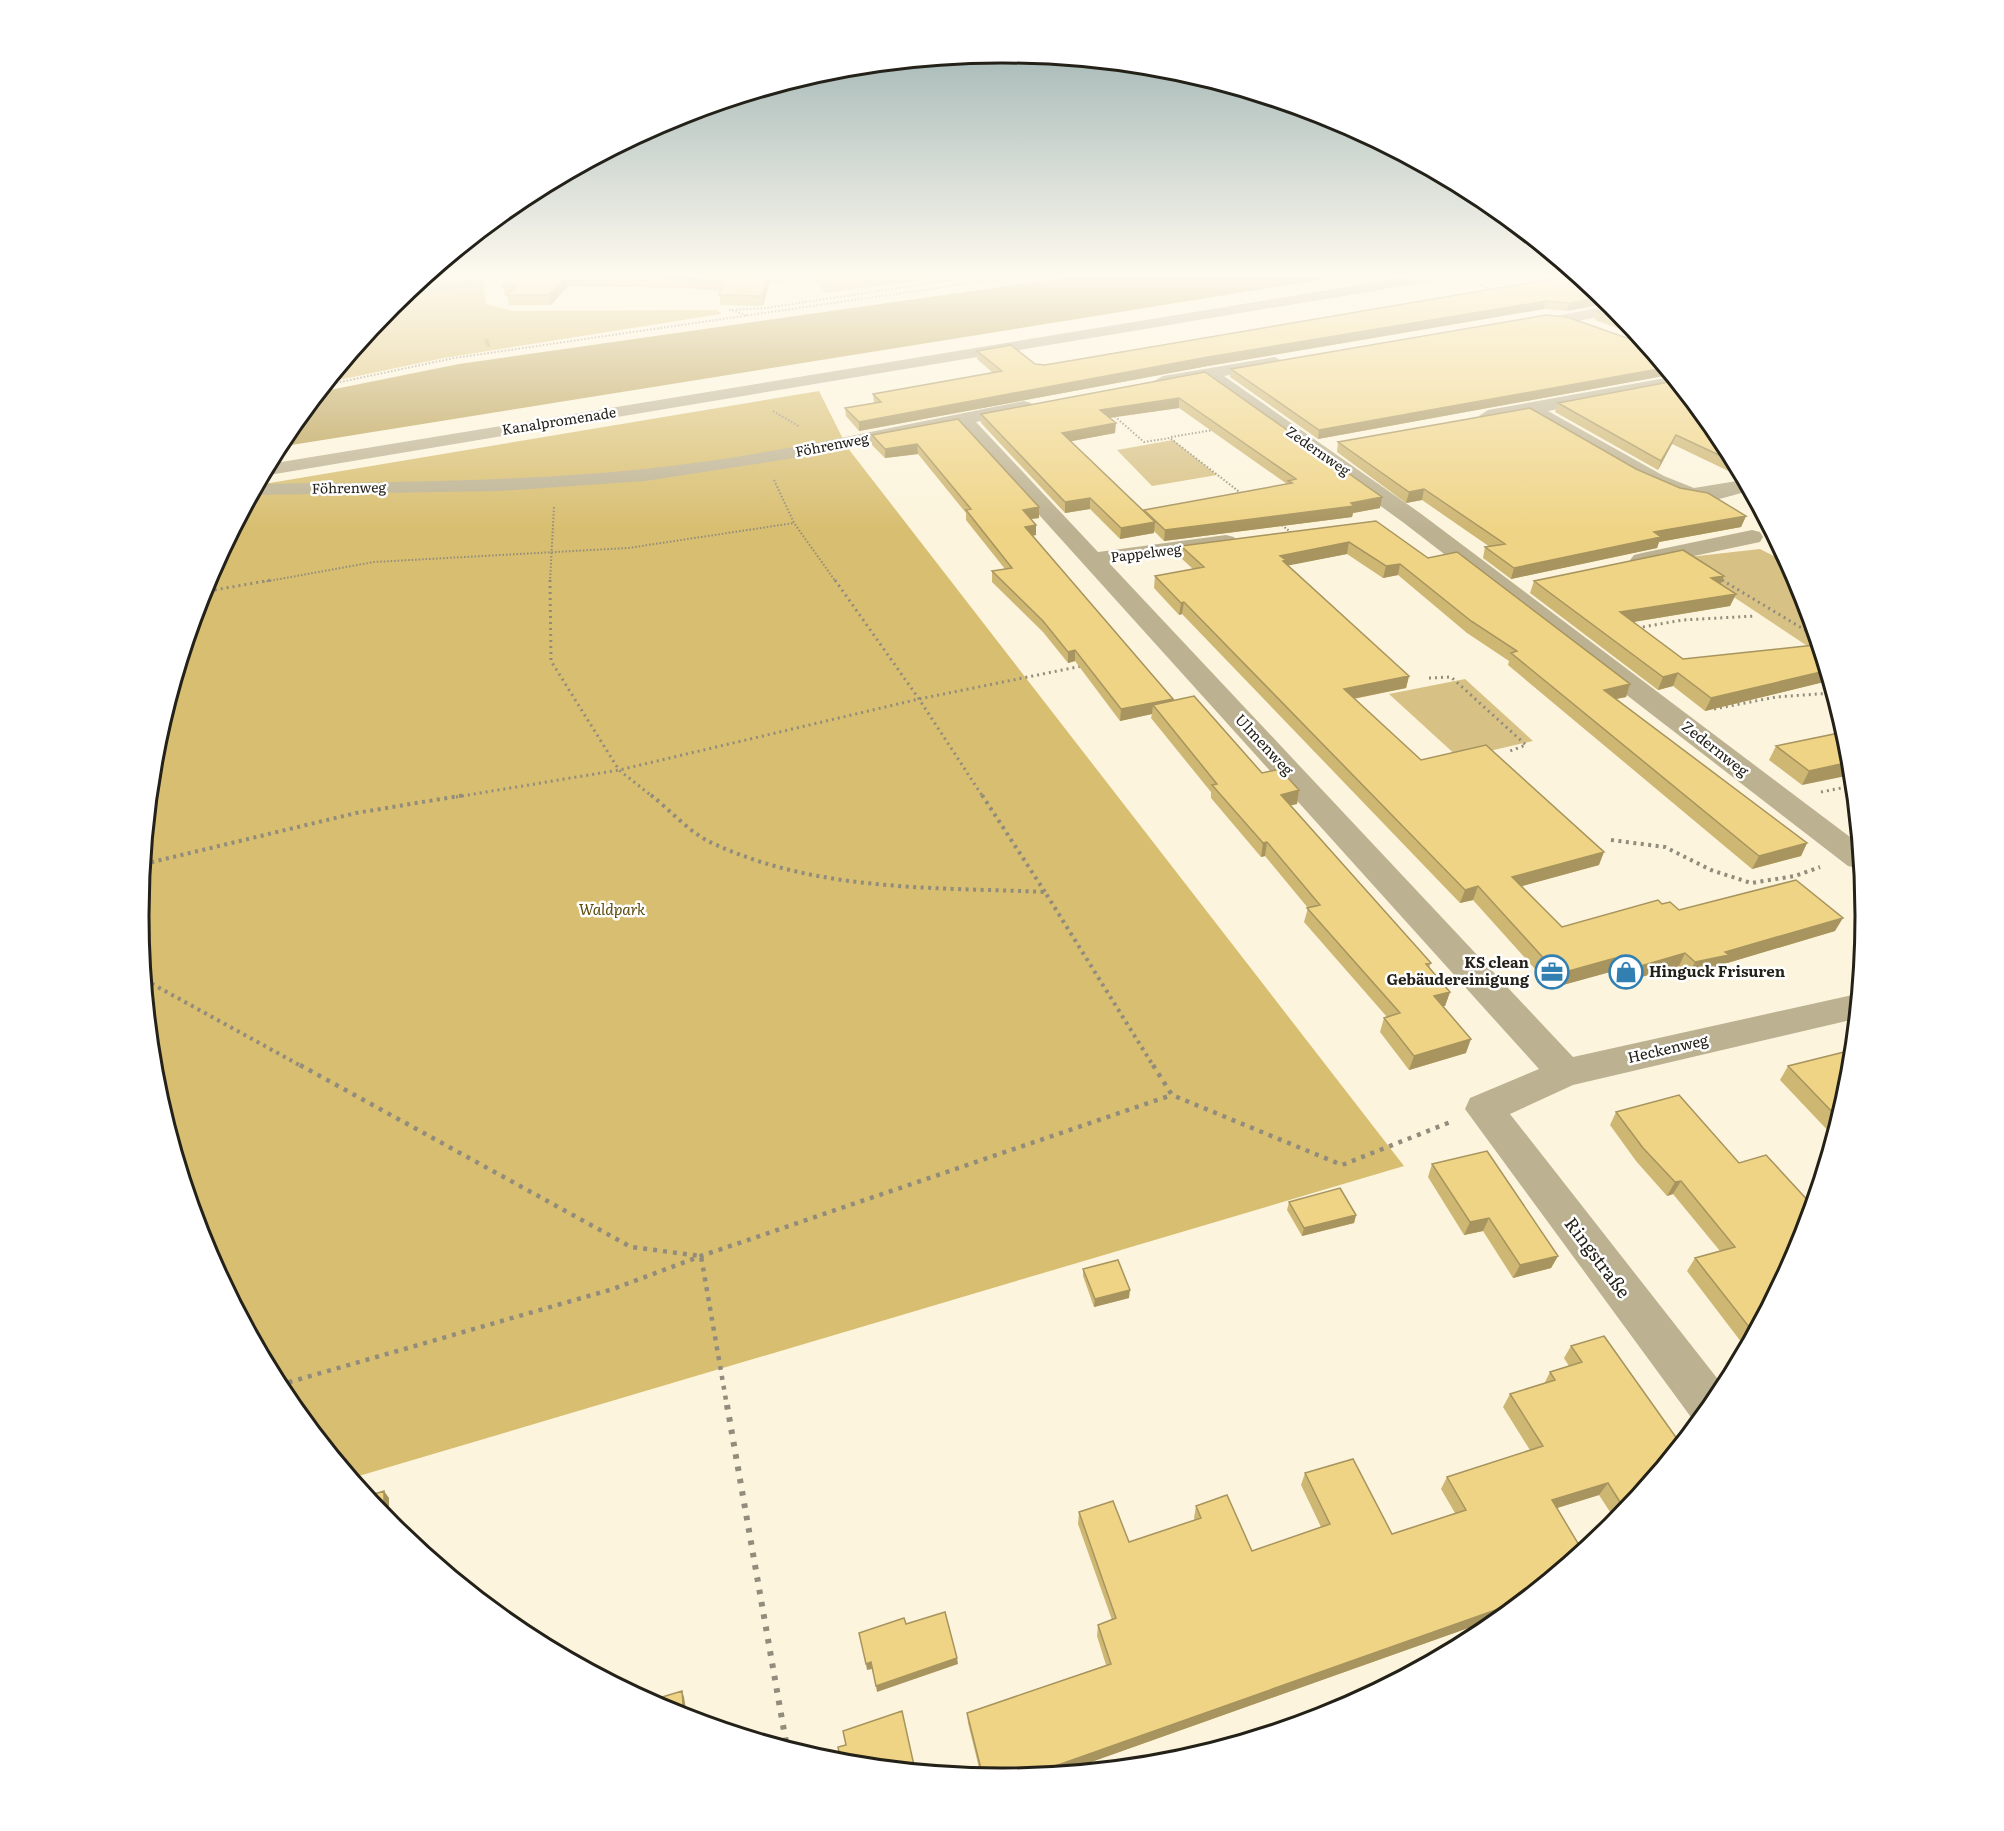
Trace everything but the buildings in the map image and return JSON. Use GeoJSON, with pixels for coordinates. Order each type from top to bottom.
{"type":"FeatureCollection","features":[{"type":"Feature","properties":{"kind":"street","name":"Kanalpromenade"},"geometry":{"type":"LineString","coordinates":[[276,469],[938,358]]}},
{"type":"Feature","properties":{"kind":"street"},"geometry":{"type":"LineString","coordinates":[[1143,385],[1289,359]]}},
{"type":"Feature","properties":{"kind":"street","name":"Zedernweg"},"geometry":{"type":"LineString","coordinates":[[1208,373],[1325,446],[1412,518],[1518,586],[1673,716],[1852,853]]}},
{"type":"Feature","properties":{"kind":"street"},"geometry":{"type":"LineString","coordinates":[[1473,418],[1667,383]]}},
{"type":"Feature","properties":{"kind":"street","name":"Föhrenweg"},"geometry":{"type":"LineString","coordinates":[[264,490],[447,486],[645,475],[764,458],[1043,403]]}},
{"type":"Feature","properties":{"kind":"street"},"geometry":{"type":"LineString","coordinates":[[1530,408],[1657,480],[1688,493],[1705,494],[1739,487]]}},
{"type":"Feature","properties":{"kind":"street","name":"Ulmenweg"},"geometry":{"type":"LineString","coordinates":[[962,418],[1565,1073]]}},
{"type":"Feature","properties":{"kind":"street"},"geometry":{"type":"LineString","coordinates":[[1379,522],[1412,518]]}},
{"type":"Feature","properties":{"kind":"street","name":"Pappelweg"},"geometry":{"type":"LineString","coordinates":[[1094,560],[1284,527]]}},
{"type":"Feature","properties":{"kind":"street"},"geometry":{"type":"LineString","coordinates":[[1621,565],[1752,537]]}},
{"type":"Feature","properties":{"kind":"street","name":"Heckenweg"},"geometry":{"type":"LineString","coordinates":[[1484,1109],[1565,1073],[1849,1008]]}},
{"type":"Feature","properties":{"kind":"street","name":"Ringstraße"},"geometry":{"type":"LineString","coordinates":[[1484,1109],[1704,1399]]}},
{"type":"Feature","properties":{"kind":"path"},"geometry":{"type":"LineString","coordinates":[[336,384],[452,358]]}},
{"type":"Feature","properties":{"kind":"path"},"geometry":{"type":"LineString","coordinates":[[747,390],[755,399],[830,446]]}},
{"type":"Feature","properties":{"kind":"path"},"geometry":{"type":"LineString","coordinates":[[1107,411],[1144,442],[1216,429]]}},
{"type":"Feature","properties":{"kind":"path"},"geometry":{"type":"LineString","coordinates":[[1170,438],[1250,501]]}},
{"type":"Feature","properties":{"kind":"path"},"geometry":{"type":"LineString","coordinates":[[764,458],[794,523],[919,699],[1045,892],[1172,1095],[1342,1165],[1484,1109]]}},
{"type":"Feature","properties":{"kind":"path"},"geometry":{"type":"LineString","coordinates":[[556,481],[550,551],[551,661],[619,770],[710,842],[781,870],[863,884],[1045,892]]}},
{"type":"Feature","properties":{"kind":"path"},"geometry":{"type":"LineString","coordinates":[[214,590],[374,562],[628,548],[794,523]]}},
{"type":"Feature","properties":{"kind":"path"},"geometry":{"type":"LineString","coordinates":[[1678,552],[1805,630]]}},
{"type":"Feature","properties":{"kind":"path"},"geometry":{"type":"LineString","coordinates":[[1627,630],[1683,620],[1755,616]]}},
{"type":"Feature","properties":{"kind":"path"},"geometry":{"type":"LineString","coordinates":[[151,862],[356,813],[619,770],[919,699],[1092,664]]}},
{"type":"Feature","properties":{"kind":"path"},"geometry":{"type":"LineString","coordinates":[[1429,678],[1451,676],[1526,745],[1510,751]]}},
{"type":"Feature","properties":{"kind":"path"},"geometry":{"type":"LineString","coordinates":[[1673,716],[1776,697],[1825,694]]}},
{"type":"Feature","properties":{"kind":"path"},"geometry":{"type":"LineString","coordinates":[[1611,840],[1665,847],[1711,870],[1751,883],[1796,876],[1853,856]]}},
{"type":"Feature","properties":{"kind":"path"},"geometry":{"type":"LineString","coordinates":[[152,984],[631,1247],[701,1256]]}},
{"type":"Feature","properties":{"kind":"path"},"geometry":{"type":"LineString","coordinates":[[289,1382],[613,1289],[701,1256],[1172,1095]]}},
{"type":"Feature","properties":{"kind":"path"},"geometry":{"type":"LineString","coordinates":[[701,1256],[786,1740]]}},
{"type":"Feature","properties":{"kind":"shaded area"},"geometry":{"type":"Polygon","coordinates":[[[498,358],[831,358],[291,445],[332,390],[498,358]]]}},
{"type":"Feature","properties":{"kind":"shaded area"},"geometry":{"type":"Polygon","coordinates":[[[1173,440],[1217,475],[1152,486],[1117,450],[1173,440]]]}},
{"type":"Feature","properties":{"kind":"shaded area"},"geometry":{"type":"Polygon","coordinates":[[[1760,549],[1776,557],[1790,589],[1811,649],[1690,568],[1680,558],[1760,549]]]}},
{"type":"Feature","properties":{"kind":"shaded area"},"geometry":{"type":"Polygon","coordinates":[[[1465,679],[1533,741],[1459,758],[1389,694],[1465,679]]]}},
{"type":"Feature","properties":{"kind":"green space"},"geometry":{"type":"Polygon","coordinates":[[[357,358],[442,358],[340,380],[357,358]]]}},
{"type":"Feature","properties":{"kind":"green space","name":"Waldpark"},"geometry":{"type":"Polygon","coordinates":[[[819,391],[847,447],[1404,1166],[359,1476],[293,1389],[237,1293],[214,1242],[195,1190],[166,1082],[151,971],[149,916],[151,860],[166,749],[195,641],[214,589],[237,538],[267,483],[819,391]]]}},
{"type":"Feature","properties":{"kind":"place","name":"KS clean Gebäudereinigung"},"geometry":{"type":"Point","coordinates":[1552,972]}},
{"type":"Feature","properties":{"kind":"place","name":"Hinguck Frisuren"},"geometry":{"type":"Point","coordinates":[1626,972]}}]}
